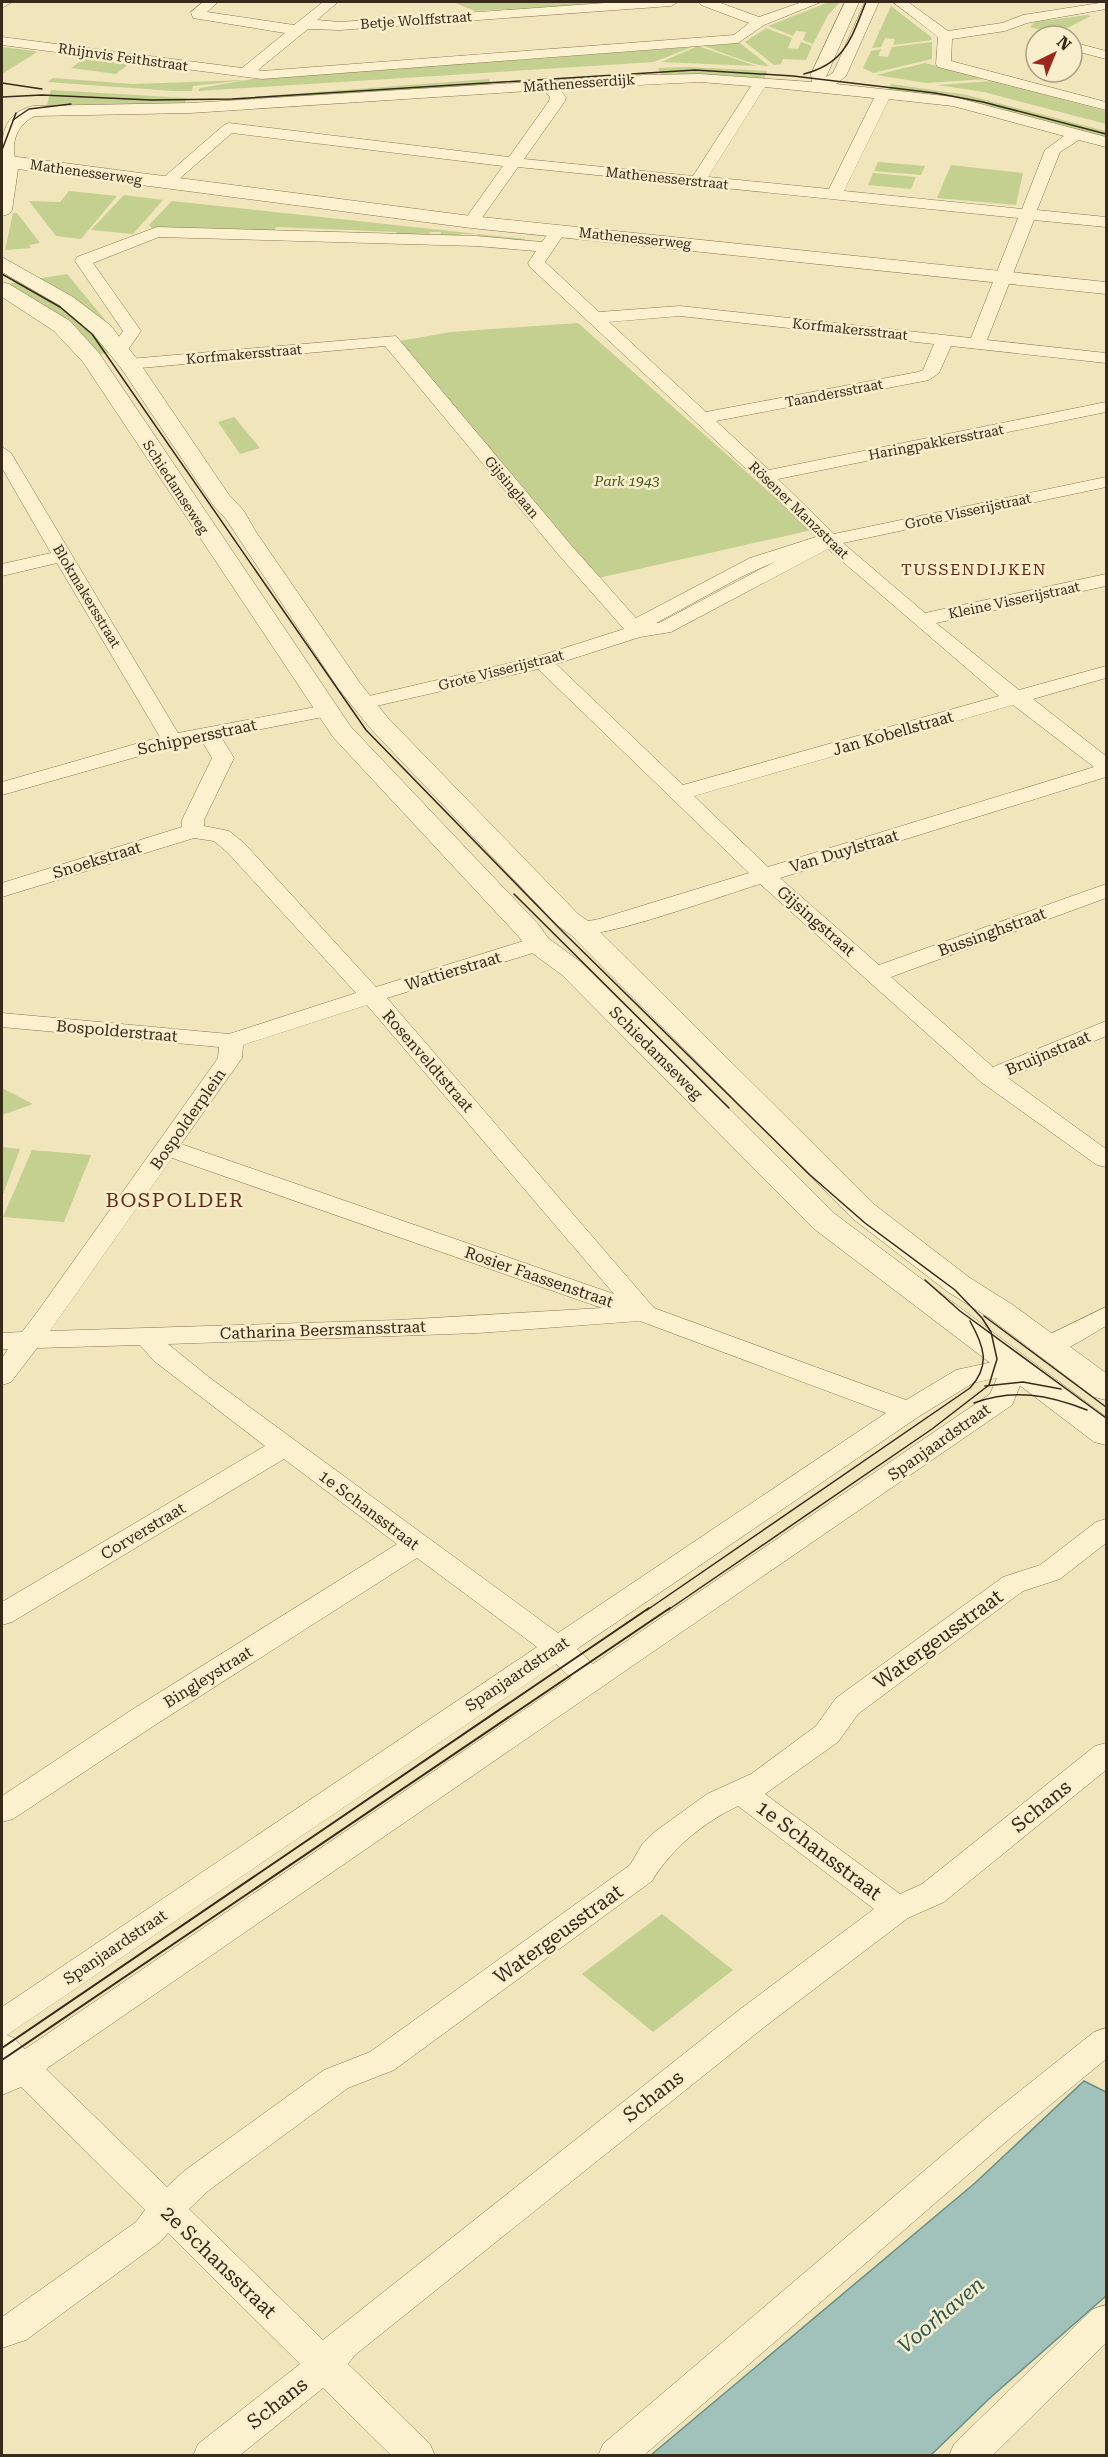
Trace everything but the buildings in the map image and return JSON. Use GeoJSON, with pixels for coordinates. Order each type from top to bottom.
{"type":"FeatureCollection","features":[{"type":"Feature","properties":{"kind":"street","name":"Betje Wolffstraat"},"geometry":{"type":"LineString","coordinates":[[211,2],[198,12],[198,15],[301,27],[331,26],[444,10],[671,2]]}},
{"type":"Feature","properties":{"kind":"street"},"geometry":{"type":"LineString","coordinates":[[244,74],[331,2]]}},
{"type":"Feature","properties":{"kind":"street"},"geometry":{"type":"LineString","coordinates":[[706,2],[759,22]]}},
{"type":"Feature","properties":{"kind":"street","name":"Mathenesserdijk"},"geometry":{"type":"LineString","coordinates":[[244,74],[267,75],[485,56],[738,39],[759,22],[814,2]]}},
{"type":"Feature","properties":{"kind":"street"},"geometry":{"type":"LineString","coordinates":[[819,80],[852,2]]}},
{"type":"Feature","properties":{"kind":"street"},"geometry":{"type":"LineString","coordinates":[[839,76],[872,2]]}},
{"type":"Feature","properties":{"kind":"street"},"geometry":{"type":"LineString","coordinates":[[900,2],[945,36],[1005,27],[1023,19],[1107,5]]}},
{"type":"Feature","properties":{"kind":"street"},"geometry":{"type":"LineString","coordinates":[[1005,27],[1024,33]]}},
{"type":"Feature","properties":{"kind":"street"},"geometry":{"type":"LineString","coordinates":[[945,36],[943,64],[1107,106]]}},
{"type":"Feature","properties":{"kind":"street","name":"Rhijnvis Feithstraat"},"geometry":{"type":"LineString","coordinates":[[2,41],[244,74]]}},
{"type":"Feature","properties":{"kind":"street"},"geometry":{"type":"LineString","coordinates":[[1084,49],[1107,55]]}},
{"type":"Feature","properties":{"kind":"street","name":"Mathenesserdijk"},"geometry":{"type":"LineString","coordinates":[[5,168],[4,153],[14,122],[27,112],[106,111],[683,65],[819,80],[884,93],[958,103],[1107,142]]}},
{"type":"Feature","properties":{"kind":"street","name":"Mathenesserdijk"},"geometry":{"type":"LineString","coordinates":[[222,101],[683,77],[761,82],[819,80],[839,76],[959,92],[1107,129]]}},
{"type":"Feature","properties":{"kind":"street"},"geometry":{"type":"LineString","coordinates":[[698,181],[761,82]]}},
{"type":"Feature","properties":{"kind":"street"},"geometry":{"type":"LineString","coordinates":[[471,222],[557,101],[558,97],[548,85]]}},
{"type":"Feature","properties":{"kind":"street"},"geometry":{"type":"LineString","coordinates":[[834,195],[884,93]]}},
{"type":"Feature","properties":{"kind":"street"},"geometry":{"type":"LineString","coordinates":[[165,183],[229,128],[222,101]]}},
{"type":"Feature","properties":{"kind":"street","name":"Mathenesserstraat"},"geometry":{"type":"LineString","coordinates":[[229,128],[513,163],[1107,222]]}},
{"type":"Feature","properties":{"kind":"street"},"geometry":{"type":"LineString","coordinates":[[976,344],[1053,150],[1077,134]]}},
{"type":"Feature","properties":{"kind":"street"},"geometry":{"type":"LineString","coordinates":[[2,210],[5,168]]}},
{"type":"Feature","properties":{"kind":"street","name":"Mathenesserweg"},"geometry":{"type":"LineString","coordinates":[[5,168],[165,183],[471,222],[1107,288]]}},
{"type":"Feature","properties":{"kind":"street"},"geometry":{"type":"LineString","coordinates":[[115,360],[132,331],[83,263],[87,258],[155,232],[476,241],[544,247],[558,231]]}},
{"type":"Feature","properties":{"kind":"street","name":"Rösener Manzstraat"},"geometry":{"type":"LineString","coordinates":[[544,247],[536,263],[831,540],[922,620],[1107,768]]}},
{"type":"Feature","properties":{"kind":"street","name":"Schiedamseweg"},"geometry":{"type":"LineString","coordinates":[[3,273],[62,326],[115,360],[379,723],[559,911],[580,929],[864,1212],[959,1285],[1002,1312],[1107,1389]]}},
{"type":"Feature","properties":{"kind":"street","name":"Korfmakersstraat"},"geometry":{"type":"LineString","coordinates":[[594,318],[680,311],[1107,358]]}},
{"type":"Feature","properties":{"kind":"street","name":"Korfmakersstraat"},"geometry":{"type":"LineString","coordinates":[[115,360],[390,340]]}},
{"type":"Feature","properties":{"kind":"street","name":"Gijsinglaan"},"geometry":{"type":"LineString","coordinates":[[390,340],[564,549],[637,631]]}},
{"type":"Feature","properties":{"kind":"street","name":"Taandersstraat"},"geometry":{"type":"LineString","coordinates":[[702,418],[923,376],[930,373],[945,340]]}},
{"type":"Feature","properties":{"kind":"street","name":"Schiedamseweg"},"geometry":{"type":"LineString","coordinates":[[115,360],[194,516],[342,732],[529,931],[538,944],[572,969],[824,1221],[1107,1434]]}},
{"type":"Feature","properties":{"kind":"street","name":"Haringpakkersstraat"},"geometry":{"type":"LineString","coordinates":[[765,476],[1107,407]]}},
{"type":"Feature","properties":{"kind":"street","name":"Blokmakersstraat"},"geometry":{"type":"LineString","coordinates":[[2,453],[172,740]]}},
{"type":"Feature","properties":{"kind":"street","name":"Grote Visserijstraat"},"geometry":{"type":"LineString","coordinates":[[363,703],[542,662],[637,631],[664,628],[831,540],[1107,482]]}},
{"type":"Feature","properties":{"kind":"street"},"geometry":{"type":"LineString","coordinates":[[2,570],[63,556]]}},
{"type":"Feature","properties":{"kind":"street","name":"Kleine Visserijstraat"},"geometry":{"type":"LineString","coordinates":[[922,620],[1107,580]]}},
{"type":"Feature","properties":{"kind":"street","name":"Gijsingstraat"},"geometry":{"type":"LineString","coordinates":[[542,662],[764,875],[990,1077],[1107,1160]]}},
{"type":"Feature","properties":{"kind":"street","name":"Jan Kobellstraat"},"geometry":{"type":"LineString","coordinates":[[680,793],[1107,672]]}},
{"type":"Feature","properties":{"kind":"street"},"geometry":{"type":"LineString","coordinates":[[326,711],[363,703]]}},
{"type":"Feature","properties":{"kind":"street","name":"Schippersstraat"},"geometry":{"type":"LineString","coordinates":[[2,789],[172,740],[326,711]]}},
{"type":"Feature","properties":{"kind":"street"},"geometry":{"type":"LineString","coordinates":[[193,831],[193,820],[223,758],[209,734]]}},
{"type":"Feature","properties":{"kind":"street","name":"Van Duylstraat"},"geometry":{"type":"LineString","coordinates":[[580,929],[764,875],[1107,768]]}},
{"type":"Feature","properties":{"kind":"street","name":"Snoekstraat"},"geometry":{"type":"LineString","coordinates":[[2,890],[193,831]]}},
{"type":"Feature","properties":{"kind":"street","name":"Rosenveldtstraat"},"geometry":{"type":"LineString","coordinates":[[193,831],[221,836],[236,848],[372,996],[606,1265],[645,1314]]}},
{"type":"Feature","properties":{"kind":"street","name":"Bussinghstraat"},"geometry":{"type":"LineString","coordinates":[[877,974],[1107,891]]}},
{"type":"Feature","properties":{"kind":"street","name":"Wattierstraat"},"geometry":{"type":"LineString","coordinates":[[231,1041],[538,944]]}},
{"type":"Feature","properties":{"kind":"street","name":"Bospolderstraat"},"geometry":{"type":"LineString","coordinates":[[2,1020],[231,1041]]}},
{"type":"Feature","properties":{"kind":"street","name":"Bruijnstraat"},"geometry":{"type":"LineString","coordinates":[[990,1077],[1107,1028]]}},
{"type":"Feature","properties":{"kind":"street","name":"Bospolderplein"},"geometry":{"type":"LineString","coordinates":[[2,1376],[168,1148],[230,1058],[231,1041]]}},
{"type":"Feature","properties":{"kind":"street","name":"Rosier Faassenstraat"},"geometry":{"type":"LineString","coordinates":[[168,1148],[645,1314],[908,1411]]}},
{"type":"Feature","properties":{"kind":"street","name":"Catharina Beersmansstraat"},"geometry":{"type":"LineString","coordinates":[[2,1341],[555,1321],[645,1314]]}},
{"type":"Feature","properties":{"kind":"street"},"geometry":{"type":"LineString","coordinates":[[1015,1366],[1048,1345],[1107,1315]]}},
{"type":"Feature","properties":{"kind":"street","name":"1e Schansstraat"},"geometry":{"type":"LineString","coordinates":[[147,1337],[190,1377],[557,1647],[592,1681]]}},
{"type":"Feature","properties":{"kind":"street","name":"Spanjaardstraat"},"geometry":{"type":"LineString","coordinates":[[2,2024],[908,1411],[965,1376],[1015,1366]]}},
{"type":"Feature","properties":{"kind":"street","name":"Spanjaardstraat"},"geometry":{"type":"LineString","coordinates":[[8,2065],[592,1681],[1002,1399],[1015,1366]]}},
{"type":"Feature","properties":{"kind":"street","name":"Corverstraat"},"geometry":{"type":"LineString","coordinates":[[2,1615],[285,1446]]}},
{"type":"Feature","properties":{"kind":"street","name":"Watergeusstraat"},"geometry":{"type":"LineString","coordinates":[[2,2333],[13,2329],[148,2232],[166,2209],[196,2181],[336,2079],[382,2061],[641,1873],[663,1841],[718,1802],[762,1782],[827,1734],[847,1706],[1013,1584],[1050,1572],[1107,1529]]}},
{"type":"Feature","properties":{"kind":"street","name":"Bingleystraat"},"geometry":{"type":"LineString","coordinates":[[2,1811],[144,1717],[416,1545]]}},
{"type":"Feature","properties":{"kind":"street","name":"Schans"},"geometry":{"type":"LineString","coordinates":[[211,2456],[325,2365],[342,2344],[751,2019],[897,1909],[933,1893],[1107,1754]]}},
{"type":"Feature","properties":{"kind":"street","name":"1e Schansstraat"},"geometry":{"type":"LineString","coordinates":[[740,1791],[897,1909]]}},
{"type":"Feature","properties":{"kind":"street"},"geometry":{"type":"LineString","coordinates":[[616,2456],[1003,2124],[1103,2044]]}},
{"type":"Feature","properties":{"kind":"street","name":"2e Schansstraat"},"geometry":{"type":"LineString","coordinates":[[8,2065],[166,2209],[417,2456]]}},
{"type":"Feature","properties":{"kind":"street"},"geometry":{"type":"LineString","coordinates":[[967,2456],[1107,2320]]}},
{"type":"Feature","properties":{"kind":"green space"},"geometry":{"type":"Polygon","coordinates":[[[453,2],[629,2],[475,11],[453,2]]]}},
{"type":"Feature","properties":{"kind":"green space"},"geometry":{"type":"Polygon","coordinates":[[[829,2],[840,2],[828,15],[813,44],[803,40],[806,32],[796,31],[793,36],[768,26],[829,2]]]}},
{"type":"Feature","properties":{"kind":"green space"},"geometry":{"type":"Polygon","coordinates":[[[891,6],[932,40],[893,45],[895,39],[885,38],[881,47],[872,48],[891,6]]]}},
{"type":"Feature","properties":{"kind":"green space"},"geometry":{"type":"Polygon","coordinates":[[[1091,16],[1075,24],[1033,24],[1091,16]]]}},
{"type":"Feature","properties":{"kind":"green space"},"geometry":{"type":"Polygon","coordinates":[[[766,28],[792,38],[788,48],[798,49],[801,42],[812,46],[806,60],[783,59],[781,64],[774,65],[745,42],[766,28]]]}},
{"type":"Feature","properties":{"kind":"green space"},"geometry":{"type":"Polygon","coordinates":[[[932,42],[932,59],[873,73],[863,68],[871,51],[881,49],[878,56],[888,57],[892,47],[932,42]]]}},
{"type":"Feature","properties":{"kind":"green space"},"geometry":{"type":"Polygon","coordinates":[[[740,43],[769,66],[704,46],[740,43]]]}},
{"type":"Feature","properties":{"kind":"green space"},"geometry":{"type":"Polygon","coordinates":[[[698,46],[756,66],[661,62],[698,46]]]}},
{"type":"Feature","properties":{"kind":"green space"},"geometry":{"type":"Polygon","coordinates":[[[2,47],[34,51],[37,52],[2,74],[2,47]]]}},
{"type":"Feature","properties":{"kind":"green space"},"geometry":{"type":"Polygon","coordinates":[[[692,47],[654,62],[198,91],[200,88],[253,79],[692,47]]]}},
{"type":"Feature","properties":{"kind":"green space"},"geometry":{"type":"Polygon","coordinates":[[[85,58],[129,64],[116,74],[71,68],[85,58]]]}},
{"type":"Feature","properties":{"kind":"green space"},"geometry":{"type":"Polygon","coordinates":[[[925,63],[987,79],[926,83],[876,75],[925,63]]]}},
{"type":"Feature","properties":{"kind":"green space"},"geometry":{"type":"Polygon","coordinates":[[[658,68],[767,71],[764,80],[724,75],[662,76],[658,68]]]}},
{"type":"Feature","properties":{"kind":"green space"},"geometry":{"type":"Polygon","coordinates":[[[53,78],[133,84],[246,80],[193,86],[192,91],[173,91],[47,82],[53,78]]]}},
{"type":"Feature","properties":{"kind":"green space"},"geometry":{"type":"Polygon","coordinates":[[[489,79],[492,87],[226,102],[225,99],[489,79]]]}},
{"type":"Feature","properties":{"kind":"green space"},"geometry":{"type":"Polygon","coordinates":[[[993,81],[1106,111],[1106,124],[984,92],[937,85],[993,81]]]}},
{"type":"Feature","properties":{"kind":"green space"},"geometry":{"type":"Polygon","coordinates":[[[891,84],[967,95],[1106,131],[1106,140],[967,103],[887,92],[891,84]]]}},
{"type":"Feature","properties":{"kind":"green space"},"geometry":{"type":"Polygon","coordinates":[[[51,90],[186,98],[184,107],[128,104],[47,105],[51,90]]]}},
{"type":"Feature","properties":{"kind":"green space"},"geometry":{"type":"Polygon","coordinates":[[[878,162],[925,166],[921,175],[874,171],[878,162]]]}},
{"type":"Feature","properties":{"kind":"green space"},"geometry":{"type":"Polygon","coordinates":[[[951,165],[1023,173],[1016,205],[937,198],[951,165]]]}},
{"type":"Feature","properties":{"kind":"green space"},"geometry":{"type":"Polygon","coordinates":[[[873,173],[916,177],[911,189],[868,185],[873,173]]]}},
{"type":"Feature","properties":{"kind":"green space"},"geometry":{"type":"Polygon","coordinates":[[[69,191],[117,196],[81,239],[56,236],[29,201],[60,202],[69,191]]]}},
{"type":"Feature","properties":{"kind":"green space"},"geometry":{"type":"Polygon","coordinates":[[[124,195],[163,200],[133,234],[91,230],[124,195]]]}},
{"type":"Feature","properties":{"kind":"green space"},"geometry":{"type":"Polygon","coordinates":[[[172,201],[525,239],[524,242],[478,239],[477,234],[461,234],[460,238],[440,237],[441,232],[430,232],[428,237],[395,236],[397,232],[276,227],[274,232],[154,230],[149,225],[172,201]]]}},
{"type":"Feature","properties":{"kind":"green space"},"geometry":{"type":"Polygon","coordinates":[[[13,213],[17,213],[40,243],[29,245],[31,248],[5,250],[13,213]]]}},
{"type":"Feature","properties":{"kind":"green space"},"geometry":{"type":"Polygon","coordinates":[[[67,274],[121,339],[36,279],[67,274]]]}},
{"type":"Feature","properties":{"kind":"green space"},"geometry":{"type":"Polygon","coordinates":[[[19,281],[58,300],[115,352],[93,355],[4,285],[19,281]]]}},
{"type":"Feature","properties":{"kind":"green space","name":"Park 1943"},"geometry":{"type":"Polygon","coordinates":[[[578,323],[812,530],[594,579],[394,342],[451,332],[578,323]]]}},
{"type":"Feature","properties":{"kind":"green space"},"geometry":{"type":"Polygon","coordinates":[[[234,417],[260,448],[240,454],[218,422],[234,417]]]}},
{"type":"Feature","properties":{"kind":"green space"},"geometry":{"type":"Polygon","coordinates":[[[2,1088],[33,1104],[2,1115],[2,1088]]]}},
{"type":"Feature","properties":{"kind":"green space"},"geometry":{"type":"Polygon","coordinates":[[[2,1147],[20,1149],[2,1197],[2,1147]]]}},
{"type":"Feature","properties":{"kind":"green space"},"geometry":{"type":"Polygon","coordinates":[[[32,1150],[91,1155],[64,1222],[3,1217],[32,1150]]]}},
{"type":"Feature","properties":{"kind":"green space"},"geometry":{"type":"Polygon","coordinates":[[[662,1914],[733,1970],[653,2032],[582,1974],[662,1914]]]}},
{"type":"Feature","properties":{"kind":"water","name":"Voorhaven"},"geometry":{"type":"Polygon","coordinates":[[[1084,2081],[1106,2092],[1106,2296],[991,2397],[931,2455],[651,2455],[975,2183],[1084,2081]]]}},
{"type":"Feature","properties":{"kind":"tram line"},"geometry":{"type":"LineString","coordinates":[[804,74],[818,69],[838,56],[851,38],[866,2]]}},
{"type":"Feature","properties":{"kind":"tram line"},"geometry":{"type":"LineString","coordinates":[[2,97],[42,95],[151,100],[232,99],[695,70],[793,76],[935,93],[983,102],[1106,134]]}},
{"type":"Feature","properties":{"kind":"tram line"},"geometry":{"type":"LineString","coordinates":[[2,83],[42,89]]}},
{"type":"Feature","properties":{"kind":"tram line"},"geometry":{"type":"LineString","coordinates":[[13,120],[29,109],[71,104]]}},
{"type":"Feature","properties":{"kind":"tram line"},"geometry":{"type":"LineString","coordinates":[[13,120],[16,113]]}},
{"type":"Feature","properties":{"kind":"tram line"},"geometry":{"type":"LineString","coordinates":[[2,150],[13,120]]}},
{"type":"Feature","properties":{"kind":"tram line"},"geometry":{"type":"LineString","coordinates":[[2,274],[60,307],[92,334],[366,730],[564,933],[810,1175],[865,1223],[955,1290],[982,1318],[991,1334]]}},
{"type":"Feature","properties":{"kind":"tram line"},"geometry":{"type":"LineString","coordinates":[[514,894],[729,1108]]}},
{"type":"Feature","properties":{"kind":"tram line"},"geometry":{"type":"LineString","coordinates":[[925,1280],[960,1311],[991,1334]]}},
{"type":"Feature","properties":{"kind":"tram line"},"geometry":{"type":"LineString","coordinates":[[984,1316],[1106,1407]]}},
{"type":"Feature","properties":{"kind":"tram line"},"geometry":{"type":"LineString","coordinates":[[647,1610],[970,1388],[977,1380],[983,1363],[982,1347],[970,1321]]}},
{"type":"Feature","properties":{"kind":"tram line"},"geometry":{"type":"LineString","coordinates":[[988,1386],[997,1359],[991,1334]]}},
{"type":"Feature","properties":{"kind":"tram line"},"geometry":{"type":"LineString","coordinates":[[991,1334],[1106,1418]]}},
{"type":"Feature","properties":{"kind":"tram line"},"geometry":{"type":"LineString","coordinates":[[988,1386],[1023,1382],[1061,1389]]}},
{"type":"Feature","properties":{"kind":"tram line"},"geometry":{"type":"LineString","coordinates":[[668,1610],[932,1429],[988,1386]]}},
{"type":"Feature","properties":{"kind":"tram line"},"geometry":{"type":"LineString","coordinates":[[974,1403],[988,1398],[1031,1395],[1059,1400],[1087,1410]]}},
{"type":"Feature","properties":{"kind":"tram line"},"geometry":{"type":"LineString","coordinates":[[2,2048],[649,1608]]}},
{"type":"Feature","properties":{"kind":"tram line"},"geometry":{"type":"LineString","coordinates":[[2,2060],[670,1608]]}},
{"type":"Feature","properties":{"kind":"district","name":"TUSSENDIJKEN"},"geometry":{"type":"Point","coordinates":[974,569]}},
{"type":"Feature","properties":{"kind":"district","name":"BOSPOLDER"},"geometry":{"type":"Point","coordinates":[175,1200]}}]}
